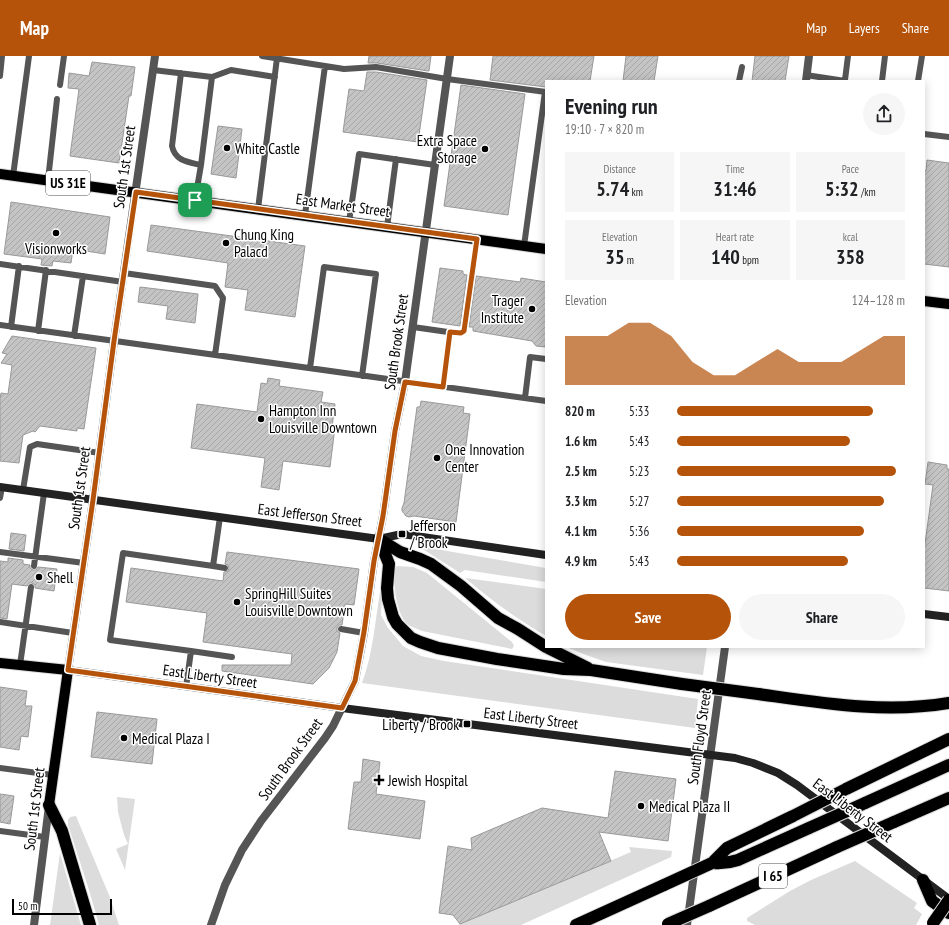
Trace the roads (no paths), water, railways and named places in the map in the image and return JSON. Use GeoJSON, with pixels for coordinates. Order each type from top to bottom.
{"type":"FeatureCollection","features":[{"type":"Feature","properties":{"kind":"highway"},"geometry":{"type":"LineString","coordinates":[[379,539],[400,552],[431,564],[461,586],[498,618],[545,646]]}},
{"type":"Feature","properties":{"kind":"highway"},"geometry":{"type":"LineString","coordinates":[[379,539],[389,564],[387,588],[391,610],[398,624],[411,638],[438,648],[564,670],[591,670],[682,684],[848,706],[898,708],[949,703]]}},
{"type":"Feature","properties":{"kind":"highway"},"geometry":{"type":"LineString","coordinates":[[548,648],[591,670]]}},
{"type":"Feature","properties":{"kind":"highway"},"geometry":{"type":"LineString","coordinates":[[712,863],[728,848],[949,739]]}},
{"type":"Feature","properties":{"kind":"highway","name":"I 65"},"geometry":{"type":"LineString","coordinates":[[576,925],[712,863],[729,863],[738,860],[949,765]]}},
{"type":"Feature","properties":{"kind":"highway","name":"I 65"},"geometry":{"type":"LineString","coordinates":[[667,924],[949,798]]}},
{"type":"Feature","properties":{"kind":"highway"},"geometry":{"type":"LineString","coordinates":[[49,805],[62,832],[90,925]]}},
{"type":"Feature","properties":{"kind":"highway"},"geometry":{"type":"LineString","coordinates":[[923,880],[932,901],[949,913]]}},
{"type":"Feature","properties":{"kind":"highway"},"geometry":{"type":"LineString","coordinates":[[932,924],[949,899]]}},
{"type":"Feature","properties":{"kind":"main road","name":"US 31E"},"geometry":{"type":"LineString","coordinates":[[0,174],[136,192]]}},
{"type":"Feature","properties":{"kind":"main road","name":"East Market Street"},"geometry":{"type":"LineString","coordinates":[[136,192],[545,249]]}},
{"type":"Feature","properties":{"kind":"main road"},"geometry":{"type":"LineString","coordinates":[[925,300],[949,304]]}},
{"type":"Feature","properties":{"kind":"main road","name":"East Jefferson Street"},"geometry":{"type":"LineString","coordinates":[[1,487],[379,539],[402,534],[545,555]]}},
{"type":"Feature","properties":{"kind":"main road"},"geometry":{"type":"LineString","coordinates":[[925,614],[949,618]]}},
{"type":"Feature","properties":{"kind":"main road"},"geometry":{"type":"LineString","coordinates":[[0,663],[68,670]]}},
{"type":"Feature","properties":{"kind":"main road","name":"East Liberty Street"},"geometry":{"type":"LineString","coordinates":[[68,670],[342,708],[735,758],[753,763],[778,773],[797,785],[949,899]]}},
{"type":"Feature","properties":{"kind":"main road","name":"South 1st Street"},"geometry":{"type":"LineString","coordinates":[[49,805],[68,670]]}},
{"type":"Feature","properties":{"kind":"street","name":"South 1st Street"},"geometry":{"type":"LineString","coordinates":[[68,670],[100,453],[114,341],[155,56]]}},
{"type":"Feature","properties":{"kind":"street","name":"South Brook Street"},"geometry":{"type":"LineString","coordinates":[[211,925],[225,885],[242,850],[261,821],[325,738],[333,726],[355,681],[364,633],[374,561],[383,516],[395,431],[405,382],[450,56]]}},
{"type":"Feature","properties":{"kind":"street"},"geometry":{"type":"LineString","coordinates":[[806,78],[809,56]]}},
{"type":"Feature","properties":{"kind":"street","name":"South Floyd Street"},"geometry":{"type":"LineString","coordinates":[[687,925],[725,648]]}},
{"type":"Feature","properties":{"kind":"street","name":"South 1st Street"},"geometry":{"type":"LineString","coordinates":[[34,925],[49,805]]}},
{"type":"Feature","properties":{"kind":"lane"},"geometry":{"type":"LineString","coordinates":[[0,76],[2,56]]}},
{"type":"Feature","properties":{"kind":"lane"},"geometry":{"type":"LineString","coordinates":[[13,176],[29,56]]}},
{"type":"Feature","properties":{"kind":"lane"},"geometry":{"type":"LineString","coordinates":[[60,85],[64,56]]}},
{"type":"Feature","properties":{"kind":"lane"},"geometry":{"type":"LineString","coordinates":[[262,56],[344,69],[376,67],[545,92],[524,246]]}},
{"type":"Feature","properties":{"kind":"lane"},"geometry":{"type":"LineString","coordinates":[[845,80],[848,56]]}},
{"type":"Feature","properties":{"kind":"lane"},"geometry":{"type":"LineString","coordinates":[[882,80],[885,56]]}},
{"type":"Feature","properties":{"kind":"lane"},"geometry":{"type":"LineString","coordinates":[[918,80],[922,56]]}},
{"type":"Feature","properties":{"kind":"lane"},"geometry":{"type":"LineString","coordinates":[[258,209],[277,58]]}},
{"type":"Feature","properties":{"kind":"lane"},"geometry":{"type":"LineString","coordinates":[[304,215],[325,66]]}},
{"type":"Feature","properties":{"kind":"lane"},"geometry":{"type":"LineString","coordinates":[[739,80],[742,68]]}},
{"type":"Feature","properties":{"kind":"lane"},"geometry":{"type":"LineString","coordinates":[[153,70],[212,77],[231,70],[275,77]]}},
{"type":"Feature","properties":{"kind":"lane"},"geometry":{"type":"LineString","coordinates":[[181,73],[172,146],[173,151],[183,160],[201,164]]}},
{"type":"Feature","properties":{"kind":"lane"},"geometry":{"type":"LineString","coordinates":[[195,200],[212,77]]}},
{"type":"Feature","properties":{"kind":"lane"},"geometry":{"type":"LineString","coordinates":[[806,78],[832,80]]}},
{"type":"Feature","properties":{"kind":"lane"},"geometry":{"type":"LineString","coordinates":[[48,180],[57,99]]}},
{"type":"Feature","properties":{"kind":"lane"},"geometry":{"type":"LineString","coordinates":[[925,134],[948,137],[949,129]]}},
{"type":"Feature","properties":{"kind":"lane"},"geometry":{"type":"LineString","coordinates":[[349,222],[359,154],[435,164]]}},
{"type":"Feature","properties":{"kind":"lane"},"geometry":{"type":"LineString","coordinates":[[387,227],[396,159]]}},
{"type":"Feature","properties":{"kind":"lane"},"geometry":{"type":"LineString","coordinates":[[413,327],[461,333],[464,331],[477,239]]}},
{"type":"Feature","properties":{"kind":"lane"},"geometry":{"type":"LineString","coordinates":[[0,264],[123,282]]}},
{"type":"Feature","properties":{"kind":"lane"},"geometry":{"type":"LineString","coordinates":[[11,327],[19,266]]}},
{"type":"Feature","properties":{"kind":"lane"},"geometry":{"type":"LineString","coordinates":[[310,368],[324,267],[376,274],[362,376]]}},
{"type":"Feature","properties":{"kind":"lane"},"geometry":{"type":"LineString","coordinates":[[38,331],[46,270]]}},
{"type":"Feature","properties":{"kind":"lane"},"geometry":{"type":"LineString","coordinates":[[124,273],[215,286],[223,298],[215,355]]}},
{"type":"Feature","properties":{"kind":"lane"},"geometry":{"type":"LineString","coordinates":[[74,336],[83,276]]}},
{"type":"Feature","properties":{"kind":"lane"},"geometry":{"type":"LineString","coordinates":[[0,326],[545,401]]}},
{"type":"Feature","properties":{"kind":"lane"},"geometry":{"type":"LineString","coordinates":[[443,387],[450,332]]}},
{"type":"Feature","properties":{"kind":"lane"},"geometry":{"type":"LineString","coordinates":[[525,398],[530,357],[545,359]]}},
{"type":"Feature","properties":{"kind":"lane"},"geometry":{"type":"LineString","coordinates":[[23,490],[30,447],[37,444],[100,453]]}},
{"type":"Feature","properties":{"kind":"lane"},"geometry":{"type":"LineString","coordinates":[[0,498],[1,487]]}},
{"type":"Feature","properties":{"kind":"lane"},"geometry":{"type":"LineString","coordinates":[[34,566],[44,493]]}},
{"type":"Feature","properties":{"kind":"lane"},"geometry":{"type":"LineString","coordinates":[[213,566],[220,517]]}},
{"type":"Feature","properties":{"kind":"lane"},"geometry":{"type":"LineString","coordinates":[[0,552],[84,563]]}},
{"type":"Feature","properties":{"kind":"lane"},"geometry":{"type":"LineString","coordinates":[[225,568],[123,553],[110,640],[232,657]]}},
{"type":"Feature","properties":{"kind":"lane"},"geometry":{"type":"LineString","coordinates":[[20,666],[31,587]]}},
{"type":"Feature","properties":{"kind":"lane"},"geometry":{"type":"LineString","coordinates":[[0,622],[73,633]]}},
{"type":"Feature","properties":{"kind":"lane"},"geometry":{"type":"LineString","coordinates":[[341,629],[364,633]]}},
{"type":"Feature","properties":{"kind":"lane"},"geometry":{"type":"LineString","coordinates":[[186,686],[191,651]]}},
{"type":"Feature","properties":{"kind":"lane"},"geometry":{"type":"LineString","coordinates":[[0,768],[53,775]]}},
{"type":"Feature","properties":{"kind":"lane"},"geometry":{"type":"LineString","coordinates":[[0,831],[45,838]]}},
{"type":"Feature","properties":{"kind":"place","name":"White Castle"},"geometry":{"type":"Point","coordinates":[227,148]}},
{"type":"Feature","properties":{"kind":"place","name":"Extra Space Storage"},"geometry":{"type":"Point","coordinates":[485,149]}},
{"type":"Feature","properties":{"kind":"place","name":"Visionworks"},"geometry":{"type":"Point","coordinates":[56,233]}},
{"type":"Feature","properties":{"kind":"place","name":"Chung King Palacd"},"geometry":{"type":"Point","coordinates":[226,243]}},
{"type":"Feature","properties":{"kind":"place","name":"Trager Institute"},"geometry":{"type":"Point","coordinates":[532,309]}},
{"type":"Feature","properties":{"kind":"place","name":"Hampton Inn Louisville Downtown"},"geometry":{"type":"Point","coordinates":[261,419]}},
{"type":"Feature","properties":{"kind":"place","name":"One Innovation Center"},"geometry":{"type":"Point","coordinates":[437,458]}},
{"type":"Feature","properties":{"kind":"place","name":"Jefferson / Brook"},"geometry":{"type":"Point","coordinates":[402,534]}},
{"type":"Feature","properties":{"kind":"place","name":"Shell"},"geometry":{"type":"Point","coordinates":[39,577]}},
{"type":"Feature","properties":{"kind":"place","name":"SpringHill Suites Louisville Downtown"},"geometry":{"type":"Point","coordinates":[237,602]}},
{"type":"Feature","properties":{"kind":"place","name":"Liberty / Brook"},"geometry":{"type":"Point","coordinates":[467,724]}},
{"type":"Feature","properties":{"kind":"place","name":"Medical Plaza I"},"geometry":{"type":"Point","coordinates":[124,738]}},
{"type":"Feature","properties":{"kind":"place","name":"Jewish Hospital"},"geometry":{"type":"Point","coordinates":[379,780]}},
{"type":"Feature","properties":{"kind":"place","name":"Medical Plaza II"},"geometry":{"type":"Point","coordinates":[641,806]}}]}
